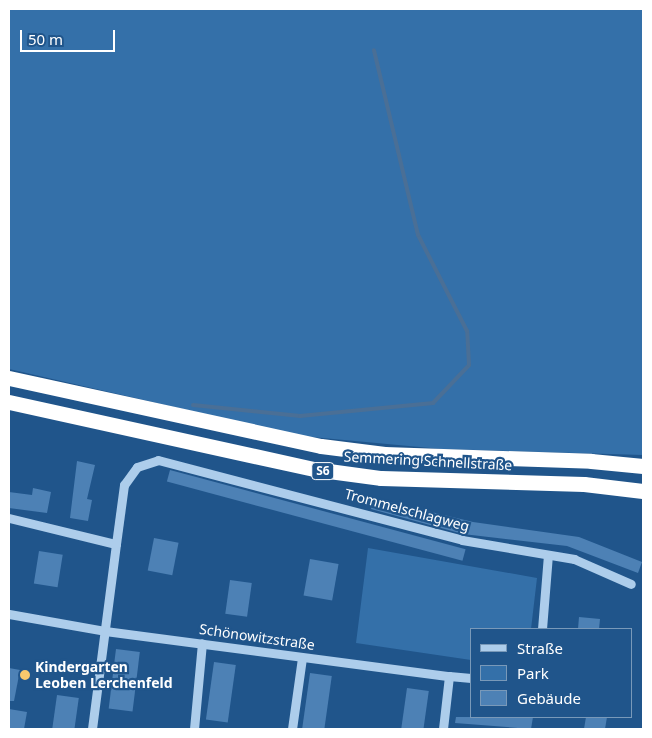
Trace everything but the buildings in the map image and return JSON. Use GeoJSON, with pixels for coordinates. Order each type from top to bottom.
{"type":"FeatureCollection","features":[{"type":"Feature","properties":{"kind":"highway","name":"Semmering Schnellstraße"},"geometry":{"type":"LineString","coordinates":[[9,378],[321,446],[384,454],[591,461],[643,466]]}},
{"type":"Feature","properties":{"kind":"highway","name":"Semmering Schnellstraße"},"geometry":{"type":"LineString","coordinates":[[9,402],[314,469],[381,478],[584,484],[643,491]]}},
{"type":"Feature","properties":{"kind":"street","name":"Trommelschlagweg"},"geometry":{"type":"LineString","coordinates":[[92,729],[124,485],[137,467],[158,460],[462,540],[574,559],[631,584]]}},
{"type":"Feature","properties":{"kind":"street"},"geometry":{"type":"LineString","coordinates":[[9,518],[116,544]]}},
{"type":"Feature","properties":{"kind":"street"},"geometry":{"type":"LineString","coordinates":[[542,628],[548,555]]}},
{"type":"Feature","properties":{"kind":"street","name":"Schönowitzstraße"},"geometry":{"type":"LineString","coordinates":[[9,614],[105,631],[302,658],[470,678]]}},
{"type":"Feature","properties":{"kind":"street"},"geometry":{"type":"LineString","coordinates":[[194,729],[202,643]]}},
{"type":"Feature","properties":{"kind":"street"},"geometry":{"type":"LineString","coordinates":[[292,729],[302,658]]}},
{"type":"Feature","properties":{"kind":"street"},"geometry":{"type":"LineString","coordinates":[[443,729],[449,676]]}},
{"type":"Feature","properties":{"kind":"green space"},"geometry":{"type":"Polygon","coordinates":[[[9,9],[643,9],[643,455],[441,449],[301,436],[9,369],[9,9]]]}},
{"type":"Feature","properties":{"kind":"green space"},"geometry":{"type":"Polygon","coordinates":[[[368,548],[537,578],[531,628],[470,628],[470,660],[356,643],[368,548]]]}},
{"type":"Feature","properties":{"kind":"waterway"},"geometry":{"type":"LineString","coordinates":[[193,405],[300,416],[433,403],[469,365],[467,331],[418,235],[374,50]]}},
{"type":"Feature","properties":{"kind":"place","name":"Kindergarten Leoben Lerchenfeld"},"geometry":{"type":"Point","coordinates":[25,675]}}]}
